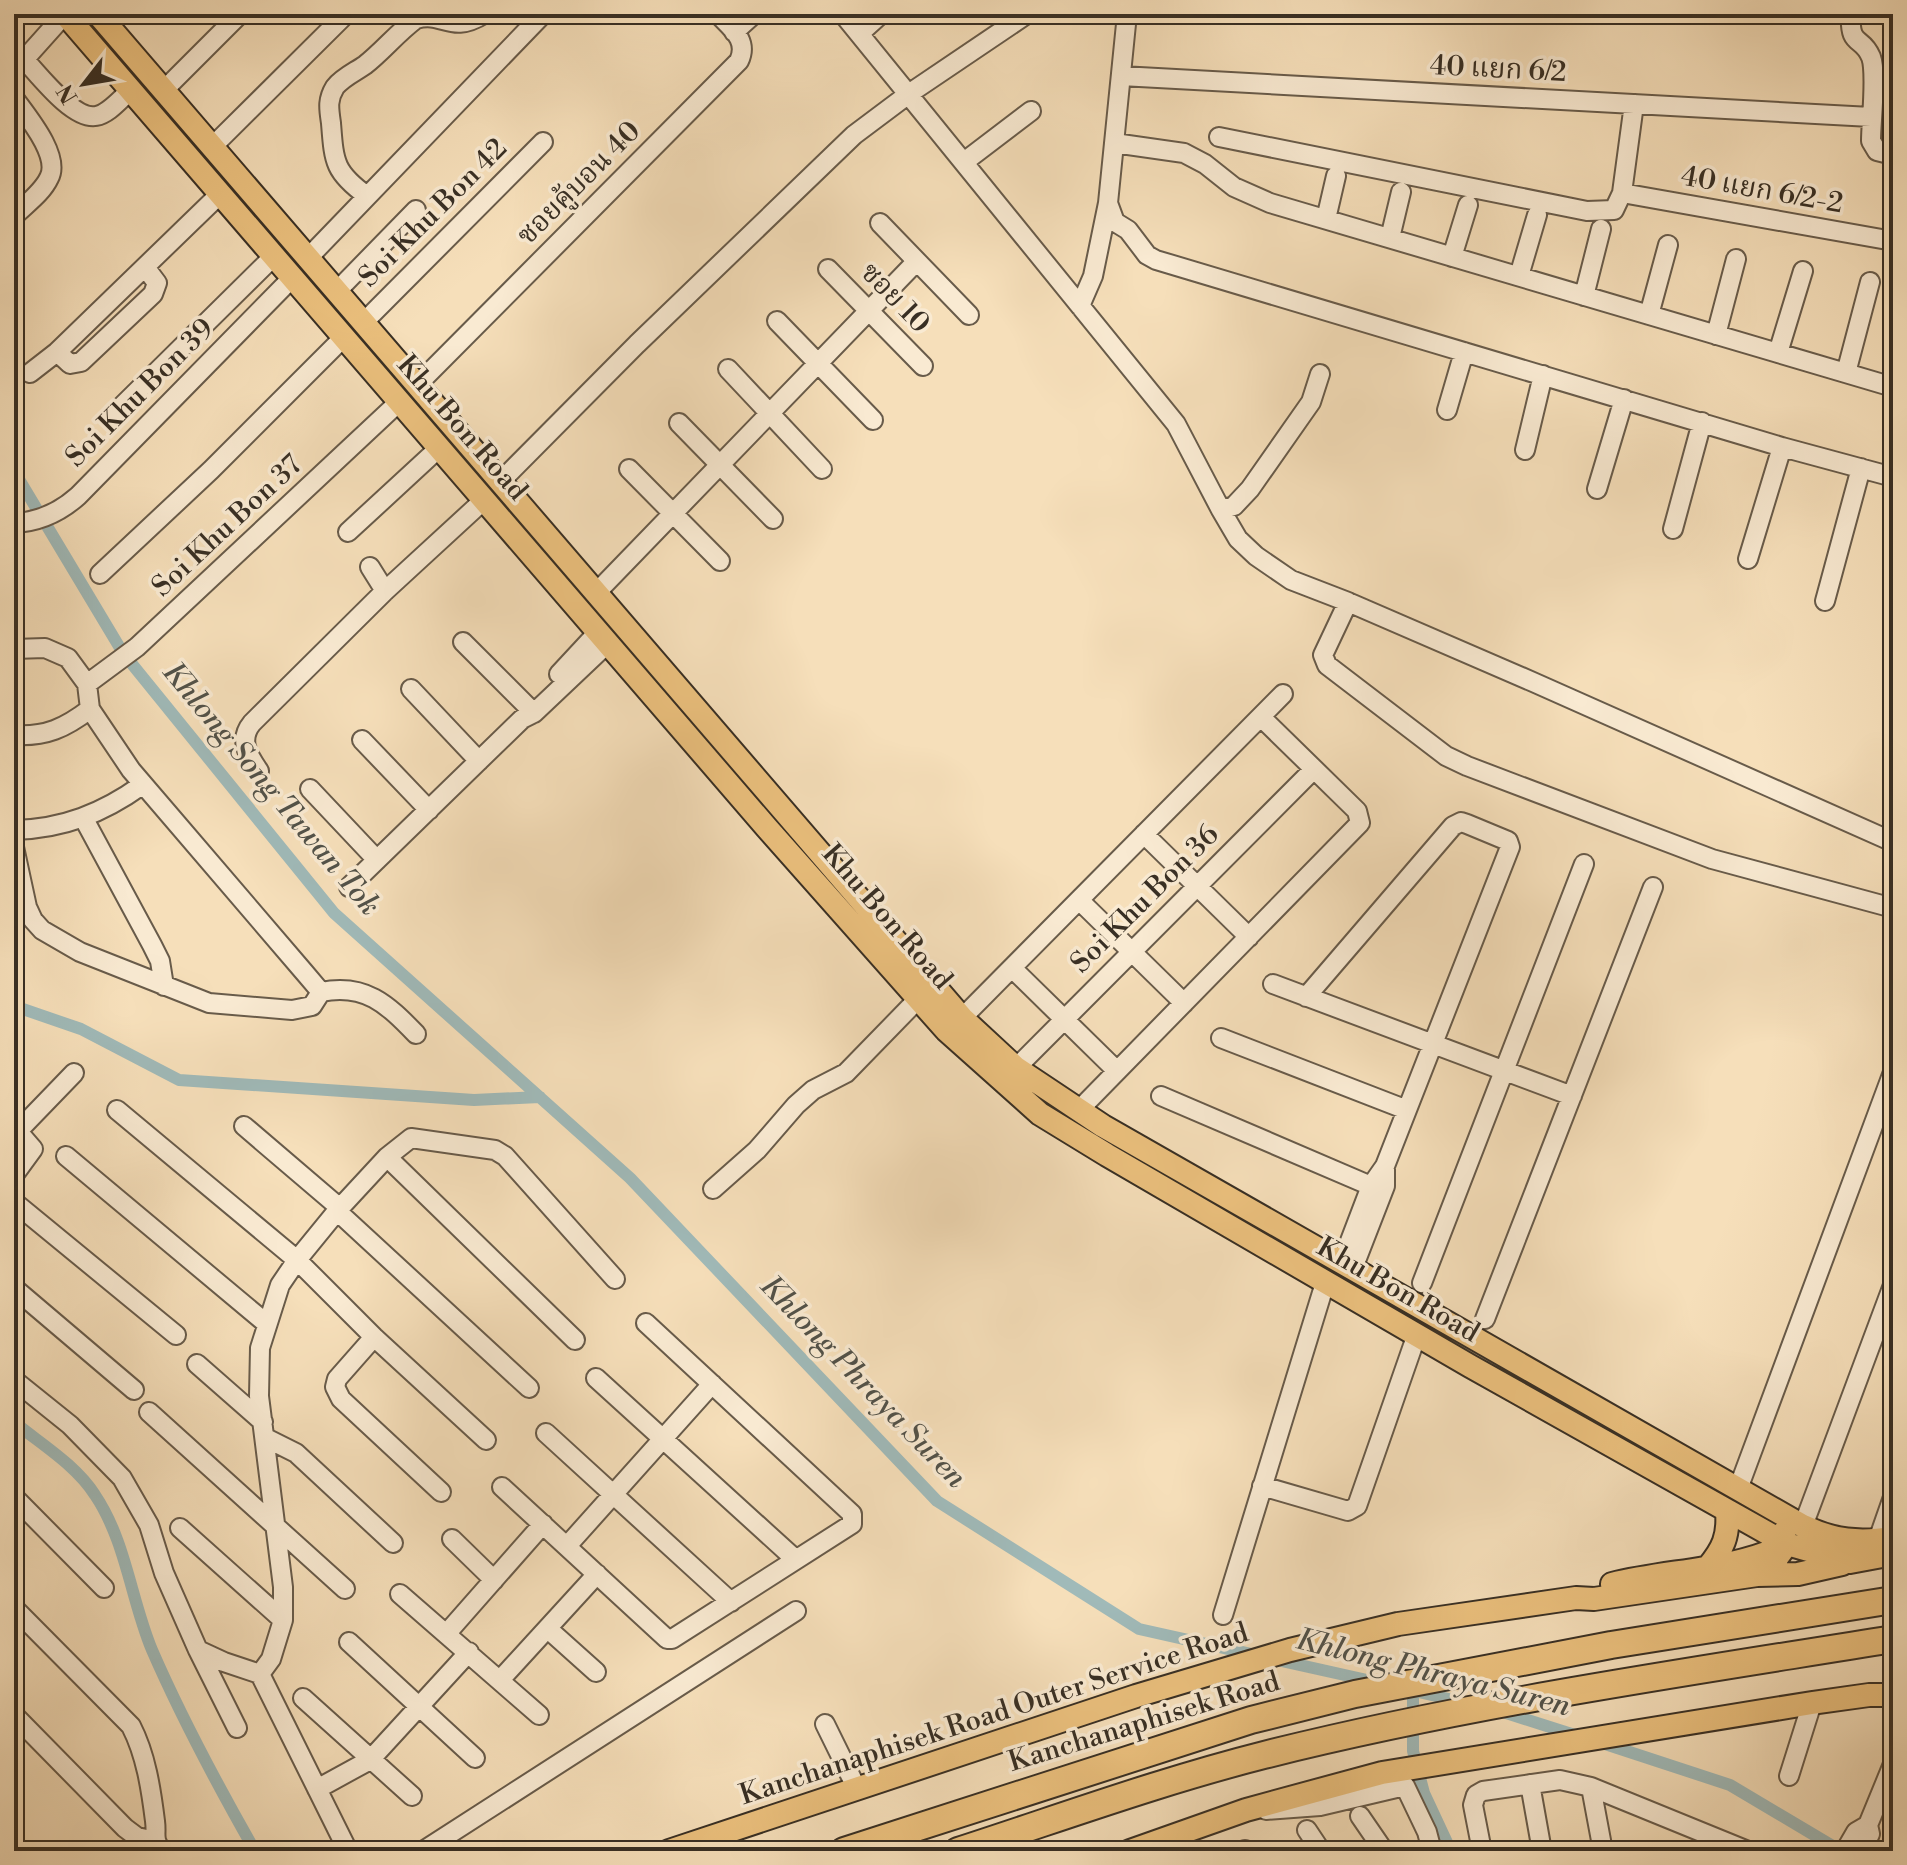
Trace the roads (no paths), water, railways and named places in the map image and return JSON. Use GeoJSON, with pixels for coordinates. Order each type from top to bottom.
{"type":"FeatureCollection","features":[{"type":"Feature","properties":{"kind":"highway","name":"Kanchanaphisek Road"},"geometry":{"type":"LineString","coordinates":[[844,1851],[1251,1720],[1355,1694],[1611,1645],[1893,1600]]}},
{"type":"Feature","properties":{"kind":"highway"},"geometry":{"type":"LineString","coordinates":[[958,1851],[1261,1756],[1440,1716],[1893,1639]]}},
{"type":"Feature","properties":{"kind":"main road","name":"Khu Bon Road"},"geometry":{"type":"LineString","coordinates":[[65,14],[603,638],[829,881],[962,1018],[1016,1068],[1079,1110],[1811,1530],[1844,1541],[1888,1544]]}},
{"type":"Feature","properties":{"kind":"main road","name":"Khu Bon Road"},"geometry":{"type":"LineString","coordinates":[[98,14],[596,593],[946,1030],[1040,1114],[1325,1283],[1787,1544],[1850,1562],[1888,1544]]}},
{"type":"Feature","properties":{"kind":"main road"},"geometry":{"type":"LineString","coordinates":[[1757,1575],[1771,1566],[1787,1544],[1773,1509]]}},
{"type":"Feature","properties":{"kind":"main road"},"geometry":{"type":"LineString","coordinates":[[1708,1567],[1726,1542],[1727,1512]]}},
{"type":"Feature","properties":{"kind":"main road","name":"Kanchanaphisek Road Outer Service Road"},"geometry":{"type":"LineString","coordinates":[[1576,1598],[1591,1589],[1618,1582],[1746,1561],[1811,1530]]}},
{"type":"Feature","properties":{"kind":"main road","name":"Kanchanaphisek Road Outer Service Road"},"geometry":{"type":"LineString","coordinates":[[669,1851],[1136,1696],[1290,1650],[1398,1624],[1757,1575],[1798,1574],[1850,1562]]}},
{"type":"Feature","properties":{"kind":"main road"},"geometry":{"type":"LineString","coordinates":[[1869,1695],[1893,1687]]}},
{"type":"Feature","properties":{"kind":"main road"},"geometry":{"type":"LineString","coordinates":[[1130,1851],[1246,1810],[1382,1773],[1812,1703],[1893,1695]]}},
{"type":"Feature","properties":{"kind":"street"},"geometry":{"type":"LineString","coordinates":[[65,14],[19,65],[87,116],[103,114],[131,90]]}},
{"type":"Feature","properties":{"kind":"street"},"geometry":{"type":"LineString","coordinates":[[163,91],[240,14]]}},
{"type":"Feature","properties":{"kind":"street"},"geometry":{"type":"LineString","coordinates":[[212,147],[346,14]]}},
{"type":"Feature","properties":{"kind":"street"},"geometry":{"type":"LineString","coordinates":[[367,196],[351,184],[333,155],[328,101],[335,87],[416,19],[424,16],[455,25],[470,23],[484,14]]}},
{"type":"Feature","properties":{"kind":"street"},"geometry":{"type":"LineString","coordinates":[[307,259],[543,14]]}},
{"type":"Feature","properties":{"kind":"street"},"geometry":{"type":"LineString","coordinates":[[718,14],[734,32],[754,14]]}},
{"type":"Feature","properties":{"kind":"street"},"geometry":{"type":"LineString","coordinates":[[843,14],[1176,424],[1238,539],[1256,556],[1291,580],[1348,602],[1893,842]]}},
{"type":"Feature","properties":{"kind":"street"},"geometry":{"type":"LineString","coordinates":[[860,33],[881,14]]}},
{"type":"Feature","properties":{"kind":"street"},"geometry":{"type":"LineString","coordinates":[[500,482],[646,335],[854,135],[1027,14]]}},
{"type":"Feature","properties":{"kind":"street"},"geometry":{"type":"LineString","coordinates":[[1080,306],[1093,276],[1108,203],[1127,14]]}},
{"type":"Feature","properties":{"kind":"street"},"geometry":{"type":"LineString","coordinates":[[1851,14],[1852,37],[1871,58],[1871,141],[1877,151],[1893,155]]}},
{"type":"Feature","properties":{"kind":"street","name":"ซอยคู้บอน 40"},"geometry":{"type":"LineString","coordinates":[[417,385],[739,61],[743,45],[734,32]]}},
{"type":"Feature","properties":{"kind":"street","name":"40 แยก 6/2"},"geometry":{"type":"LineString","coordinates":[[1121,76],[1871,117]]}},
{"type":"Feature","properties":{"kind":"street"},"geometry":{"type":"LineString","coordinates":[[14,98],[45,145],[52,169],[43,187],[14,216]]}},
{"type":"Feature","properties":{"kind":"street"},"geometry":{"type":"LineString","coordinates":[[1219,137],[1587,211],[1614,210],[1622,193],[1634,104]]}},
{"type":"Feature","properties":{"kind":"street"},"geometry":{"type":"LineString","coordinates":[[964,162],[1031,111]]}},
{"type":"Feature","properties":{"kind":"street","name":"Soi Khu Bon 42"},"geometry":{"type":"LineString","coordinates":[[363,323],[543,142]]}},
{"type":"Feature","properties":{"kind":"street"},"geometry":{"type":"LineString","coordinates":[[1114,143],[1184,153],[1205,164],[1234,187],[1270,203],[1893,387]]}},
{"type":"Feature","properties":{"kind":"street"},"geometry":{"type":"LineString","coordinates":[[1326,219],[1336,176]]}},
{"type":"Feature","properties":{"kind":"street"},"geometry":{"type":"LineString","coordinates":[[1390,238],[1401,192]]}},
{"type":"Feature","properties":{"kind":"street","name":"40 แยก 6/2-2"},"geometry":{"type":"LineString","coordinates":[[1622,193],[1893,241]]}},
{"type":"Feature","properties":{"kind":"street"},"geometry":{"type":"LineString","coordinates":[[30,373],[57,352],[220,194]]}},
{"type":"Feature","properties":{"kind":"street"},"geometry":{"type":"LineString","coordinates":[[1108,203],[1115,222],[1128,230],[1147,255],[1156,260],[1782,447],[1893,477]]}},
{"type":"Feature","properties":{"kind":"street"},"geometry":{"type":"LineString","coordinates":[[1452,257],[1468,205]]}},
{"type":"Feature","properties":{"kind":"street"},"geometry":{"type":"LineString","coordinates":[[336,292],[416,210]]}},
{"type":"Feature","properties":{"kind":"street"},"geometry":{"type":"LineString","coordinates":[[1519,276],[1537,215]]}},
{"type":"Feature","properties":{"kind":"street"},"geometry":{"type":"LineString","coordinates":[[880,223],[969,315]]}},
{"type":"Feature","properties":{"kind":"street"},"geometry":{"type":"LineString","coordinates":[[1584,296],[1601,229]]}},
{"type":"Feature","properties":{"kind":"street"},"geometry":{"type":"LineString","coordinates":[[1649,315],[1668,245]]}},
{"type":"Feature","properties":{"kind":"street"},"geometry":{"type":"LineString","coordinates":[[116,412],[274,256]]}},
{"type":"Feature","properties":{"kind":"street"},"geometry":{"type":"LineString","coordinates":[[1716,335],[1736,259]]}},
{"type":"Feature","properties":{"kind":"street"},"geometry":{"type":"LineString","coordinates":[[596,593],[916,262]]}},
{"type":"Feature","properties":{"kind":"street","name":"ซอย 10"},"geometry":{"type":"LineString","coordinates":[[828,269],[923,366]]}},
{"type":"Feature","properties":{"kind":"street"},"geometry":{"type":"LineString","coordinates":[[1778,353],[1803,271]]}},
{"type":"Feature","properties":{"kind":"street","name":"Soi Khu Bon 39"},"geometry":{"type":"LineString","coordinates":[[20,523],[58,512],[78,496],[292,278]]}},
{"type":"Feature","properties":{"kind":"street"},"geometry":{"type":"LineString","coordinates":[[1846,373],[1870,282]]}},
{"type":"Feature","properties":{"kind":"street"},"geometry":{"type":"LineString","coordinates":[[777,321],[873,420]]}},
{"type":"Feature","properties":{"kind":"street"},"geometry":{"type":"LineString","coordinates":[[100,574],[211,470],[344,337]]}},
{"type":"Feature","properties":{"kind":"street"},"geometry":{"type":"LineString","coordinates":[[1447,410],[1464,352]]}},
{"type":"Feature","properties":{"kind":"street"},"geometry":{"type":"LineString","coordinates":[[728,369],[822,469]]}},
{"type":"Feature","properties":{"kind":"street"},"geometry":{"type":"LineString","coordinates":[[1221,510],[1234,506],[1250,489],[1311,402],[1320,374]]}},
{"type":"Feature","properties":{"kind":"street"},"geometry":{"type":"LineString","coordinates":[[1525,450],[1543,375]]}},
{"type":"Feature","properties":{"kind":"street"},"geometry":{"type":"LineString","coordinates":[[1597,489],[1624,399]]}},
{"type":"Feature","properties":{"kind":"street","name":"Soi Khu Bon 37"},"geometry":{"type":"LineString","coordinates":[[87,684],[137,647],[399,402]]}},
{"type":"Feature","properties":{"kind":"street"},"geometry":{"type":"LineString","coordinates":[[1673,529],[1702,422]]}},
{"type":"Feature","properties":{"kind":"street"},"geometry":{"type":"LineString","coordinates":[[679,423],[773,519]]}},
{"type":"Feature","properties":{"kind":"street"},"geometry":{"type":"LineString","coordinates":[[1748,559],[1782,447]]}},
{"type":"Feature","properties":{"kind":"street"},"geometry":{"type":"LineString","coordinates":[[348,532],[439,448]]}},
{"type":"Feature","properties":{"kind":"street"},"geometry":{"type":"LineString","coordinates":[[1825,601],[1861,468]]}},
{"type":"Feature","properties":{"kind":"street"},"geometry":{"type":"LineString","coordinates":[[629,469],[720,561]]}},
{"type":"Feature","properties":{"kind":"street"},"geometry":{"type":"LineString","coordinates":[[259,771],[246,747],[246,730],[385,591],[484,500]]}},
{"type":"Feature","properties":{"kind":"street"},"geometry":{"type":"LineString","coordinates":[[370,567],[385,591]]}},
{"type":"Feature","properties":{"kind":"street"},"geometry":{"type":"LineString","coordinates":[[1348,602],[1323,655],[1327,665],[1446,756],[1712,859],[1893,908]]}},
{"type":"Feature","properties":{"kind":"street"},"geometry":{"type":"LineString","coordinates":[[349,887],[603,638]]}},
{"type":"Feature","properties":{"kind":"street"},"geometry":{"type":"LineString","coordinates":[[463,642],[528,713]]}},
{"type":"Feature","properties":{"kind":"street"},"geometry":{"type":"LineString","coordinates":[[14,649],[33,646],[58,652],[74,665],[87,684],[90,709],[142,785],[321,992]]}},
{"type":"Feature","properties":{"kind":"street"},"geometry":{"type":"LineString","coordinates":[[411,689],[479,761]]}},
{"type":"Feature","properties":{"kind":"street"},"geometry":{"type":"LineString","coordinates":[[962,1018],[1283,694]]}},
{"type":"Feature","properties":{"kind":"street"},"geometry":{"type":"LineString","coordinates":[[14,735],[48,734],[62,729],[90,709]]}},
{"type":"Feature","properties":{"kind":"street"},"geometry":{"type":"LineString","coordinates":[[1079,1110],[1360,823],[1357,811],[1261,717]]}},
{"type":"Feature","properties":{"kind":"street"},"geometry":{"type":"LineString","coordinates":[[362,740],[429,810]]}},
{"type":"Feature","properties":{"kind":"street","name":"Soi Khu Bon 36"},"geometry":{"type":"LineString","coordinates":[[1016,1068],[1314,769]]}},
{"type":"Feature","properties":{"kind":"street"},"geometry":{"type":"LineString","coordinates":[[14,830],[53,827],[84,819],[142,785]]}},
{"type":"Feature","properties":{"kind":"street"},"geometry":{"type":"LineString","coordinates":[[310,789],[377,860]]}},
{"type":"Feature","properties":{"kind":"street"},"geometry":{"type":"LineString","coordinates":[[84,819],[160,961],[164,986]]}},
{"type":"Feature","properties":{"kind":"street"},"geometry":{"type":"LineString","coordinates":[[1306,997],[1457,823],[1505,839],[1510,847],[1385,1166],[1371,1186],[1348,1265]]}},
{"type":"Feature","properties":{"kind":"street"},"geometry":{"type":"LineString","coordinates":[[1144,834],[1249,937]]}},
{"type":"Feature","properties":{"kind":"street"},"geometry":{"type":"LineString","coordinates":[[14,847],[27,907],[33,920],[42,930],[80,952],[209,1003],[292,1010],[312,1006],[321,992],[341,988],[368,994],[416,1034]]}},
{"type":"Feature","properties":{"kind":"street"},"geometry":{"type":"LineString","coordinates":[[1422,1283],[1584,864]]}},
{"type":"Feature","properties":{"kind":"street"},"geometry":{"type":"LineString","coordinates":[[1485,1319],[1653,887]]}},
{"type":"Feature","properties":{"kind":"street"},"geometry":{"type":"LineString","coordinates":[[1079,900],[1184,1003]]}},
{"type":"Feature","properties":{"kind":"street"},"geometry":{"type":"LineString","coordinates":[[1012,968],[1117,1071]]}},
{"type":"Feature","properties":{"kind":"street"},"geometry":{"type":"LineString","coordinates":[[1273,984],[1572,1096]]}},
{"type":"Feature","properties":{"kind":"street"},"geometry":{"type":"LineString","coordinates":[[713,1189],[757,1150],[813,1090],[846,1073],[919,998]]}},
{"type":"Feature","properties":{"kind":"street"},"geometry":{"type":"LineString","coordinates":[[1221,1038],[1407,1110]]}},
{"type":"Feature","properties":{"kind":"street"},"geometry":{"type":"LineString","coordinates":[[1738,1489],[1893,1072]]}},
{"type":"Feature","properties":{"kind":"street"},"geometry":{"type":"LineString","coordinates":[[14,1175],[33,1149],[16,1129],[74,1073]]}},
{"type":"Feature","properties":{"kind":"street"},"geometry":{"type":"LineString","coordinates":[[1161,1096],[1371,1186]]}},
{"type":"Feature","properties":{"kind":"street"},"geometry":{"type":"LineString","coordinates":[[117,1110],[297,1260],[374,1337],[486,1440]]}},
{"type":"Feature","properties":{"kind":"street"},"geometry":{"type":"LineString","coordinates":[[244,1126],[529,1388]]}},
{"type":"Feature","properties":{"kind":"street"},"geometry":{"type":"LineString","coordinates":[[260,1674],[271,1659],[283,1620],[283,1587],[259,1396],[260,1348],[280,1285],[338,1210],[408,1139],[414,1137],[495,1150],[505,1156],[615,1279]]}},
{"type":"Feature","properties":{"kind":"street"},"geometry":{"type":"LineString","coordinates":[[66,1156],[267,1324]]}},
{"type":"Feature","properties":{"kind":"street"},"geometry":{"type":"LineString","coordinates":[[387,1157],[575,1340]]}},
{"type":"Feature","properties":{"kind":"street"},"geometry":{"type":"LineString","coordinates":[[1348,1265],[1385,1186],[1385,1166]]}},
{"type":"Feature","properties":{"kind":"street"},"geometry":{"type":"LineString","coordinates":[[14,1202],[176,1335]]}},
{"type":"Feature","properties":{"kind":"street"},"geometry":{"type":"LineString","coordinates":[[1223,1615],[1325,1283]]}},
{"type":"Feature","properties":{"kind":"street"},"geometry":{"type":"LineString","coordinates":[[1811,1530],[1893,1285]]}},
{"type":"Feature","properties":{"kind":"street"},"geometry":{"type":"LineString","coordinates":[[14,1288],[134,1390]]}},
{"type":"Feature","properties":{"kind":"street"},"geometry":{"type":"LineString","coordinates":[[502,1487],[667,1639],[672,1639],[795,1559],[849,1528],[854,1522],[852,1514],[646,1323]]}},
{"type":"Feature","properties":{"kind":"street"},"geometry":{"type":"LineString","coordinates":[[1262,1486],[1348,1511],[1357,1506],[1417,1334]]}},
{"type":"Feature","properties":{"kind":"street"},"geometry":{"type":"LineString","coordinates":[[374,1337],[337,1379],[335,1387],[341,1399],[441,1492]]}},
{"type":"Feature","properties":{"kind":"street"},"geometry":{"type":"LineString","coordinates":[[197,1364],[264,1430],[296,1453],[393,1543]]}},
{"type":"Feature","properties":{"kind":"street"},"geometry":{"type":"LineString","coordinates":[[596,1378],[795,1559]]}},
{"type":"Feature","properties":{"kind":"street"},"geometry":{"type":"LineString","coordinates":[[14,1380],[70,1425],[122,1478],[149,1525],[164,1573],[237,1728]]}},
{"type":"Feature","properties":{"kind":"street"},"geometry":{"type":"LineString","coordinates":[[567,1546],[712,1384]]}},
{"type":"Feature","properties":{"kind":"street"},"geometry":{"type":"LineString","coordinates":[[149,1412],[345,1589]]}},
{"type":"Feature","properties":{"kind":"street"},"geometry":{"type":"LineString","coordinates":[[546,1433],[731,1602]]}},
{"type":"Feature","properties":{"kind":"street"},"geometry":{"type":"LineString","coordinates":[[14,1497],[104,1588]]}},
{"type":"Feature","properties":{"kind":"street"},"geometry":{"type":"LineString","coordinates":[[1888,1544],[1893,1497]]}},
{"type":"Feature","properties":{"kind":"street"},"geometry":{"type":"LineString","coordinates":[[14,1525],[28,1511]]}},
{"type":"Feature","properties":{"kind":"street"},"geometry":{"type":"LineString","coordinates":[[447,1633],[543,1524]]}},
{"type":"Feature","properties":{"kind":"street"},"geometry":{"type":"LineString","coordinates":[[180,1528],[283,1620]]}},
{"type":"Feature","properties":{"kind":"street"},"geometry":{"type":"LineString","coordinates":[[452,1539],[494,1580]]}},
{"type":"Feature","properties":{"kind":"street"},"geometry":{"type":"LineString","coordinates":[[500,1680],[597,1574]]}},
{"type":"Feature","properties":{"kind":"street"},"geometry":{"type":"LineString","coordinates":[[400,1594],[539,1715]]}},
{"type":"Feature","properties":{"kind":"street"},"geometry":{"type":"LineString","coordinates":[[14,1608],[131,1726],[145,1760],[158,1846]]}},
{"type":"Feature","properties":{"kind":"street"},"geometry":{"type":"LineString","coordinates":[[423,1851],[796,1611]]}},
{"type":"Feature","properties":{"kind":"street"},"geometry":{"type":"LineString","coordinates":[[548,1629],[596,1672]]}},
{"type":"Feature","properties":{"kind":"street"},"geometry":{"type":"LineString","coordinates":[[349,1642],[475,1758]]}},
{"type":"Feature","properties":{"kind":"street"},"geometry":{"type":"LineString","coordinates":[[198,1650],[260,1674],[348,1851]]}},
{"type":"Feature","properties":{"kind":"street"},"geometry":{"type":"LineString","coordinates":[[317,1789],[370,1760],[469,1652]]}},
{"type":"Feature","properties":{"kind":"street"},"geometry":{"type":"LineString","coordinates":[[303,1698],[412,1796]]}},
{"type":"Feature","properties":{"kind":"street"},"geometry":{"type":"LineString","coordinates":[[1789,1776],[1812,1703]]}},
{"type":"Feature","properties":{"kind":"street"},"geometry":{"type":"LineString","coordinates":[[14,1715],[125,1828],[158,1846]]}},
{"type":"Feature","properties":{"kind":"street"},"geometry":{"type":"LineString","coordinates":[[825,1724],[857,1789]]}},
{"type":"Feature","properties":{"kind":"street"},"geometry":{"type":"LineString","coordinates":[[1862,1851],[1870,1834],[1868,1825],[1893,1764]]}},
{"type":"Feature","properties":{"kind":"street"},"geometry":{"type":"LineString","coordinates":[[1482,1851],[1473,1805],[1476,1795],[1483,1791],[1560,1780],[1591,1787],[1748,1851]]}},
{"type":"Feature","properties":{"kind":"street"},"geometry":{"type":"LineString","coordinates":[[1530,1784],[1542,1851]]}},
{"type":"Feature","properties":{"kind":"street"},"geometry":{"type":"LineString","coordinates":[[1246,1810],[1306,1808],[1405,1786],[1427,1832],[1432,1851]]}},
{"type":"Feature","properties":{"kind":"street"},"geometry":{"type":"LineString","coordinates":[[1591,1787],[1603,1851]]}},
{"type":"Feature","properties":{"kind":"street"},"geometry":{"type":"LineString","coordinates":[[1360,1816],[1381,1850]]}},
{"type":"Feature","properties":{"kind":"street"},"geometry":{"type":"LineString","coordinates":[[1845,1851],[1856,1832],[1868,1825]]}},
{"type":"Feature","properties":{"kind":"street"},"geometry":{"type":"LineString","coordinates":[[1307,1830],[1321,1851]]}},
{"type":"Feature","properties":{"kind":"waterway","name":"Khlong Phraya Suren"},"geometry":{"type":"LineString","coordinates":[[14,471],[123,653],[334,913],[630,1178],[937,1501],[1139,1629],[1376,1682]]}},
{"type":"Feature","properties":{"kind":"waterway","name":"Khlong Phraya Suren"},"geometry":{"type":"LineString","coordinates":[[14,1006],[81,1029],[179,1080],[474,1100],[540,1097]]}},
{"type":"Feature","properties":{"kind":"waterway"},"geometry":{"type":"LineString","coordinates":[[14,1422],[78,1474],[95,1495],[121,1551],[152,1650],[201,1752],[255,1851]]}},
{"type":"Feature","properties":{"kind":"waterway","name":"Khlong Phraya Suren"},"geometry":{"type":"LineString","coordinates":[[1410,1690],[1466,1703]]}},
{"type":"Feature","properties":{"kind":"waterway"},"geometry":{"type":"LineString","coordinates":[[1413,1691],[1413,1751],[1424,1793],[1451,1851]]}},
{"type":"Feature","properties":{"kind":"waterway","name":"Khlong Phraya Suren"},"geometry":{"type":"LineString","coordinates":[[1500,1711],[1581,1737]]}},
{"type":"Feature","properties":{"kind":"waterway","name":"Khlong Phraya Suren"},"geometry":{"type":"LineString","coordinates":[[1599,1742],[1730,1785],[1841,1851]]}},
{"type":"Feature","properties":{"kind":"water label","name":"Khlong Song Tawan Tok"},"geometry":{"type":"Point","coordinates":[271,789]}}]}
